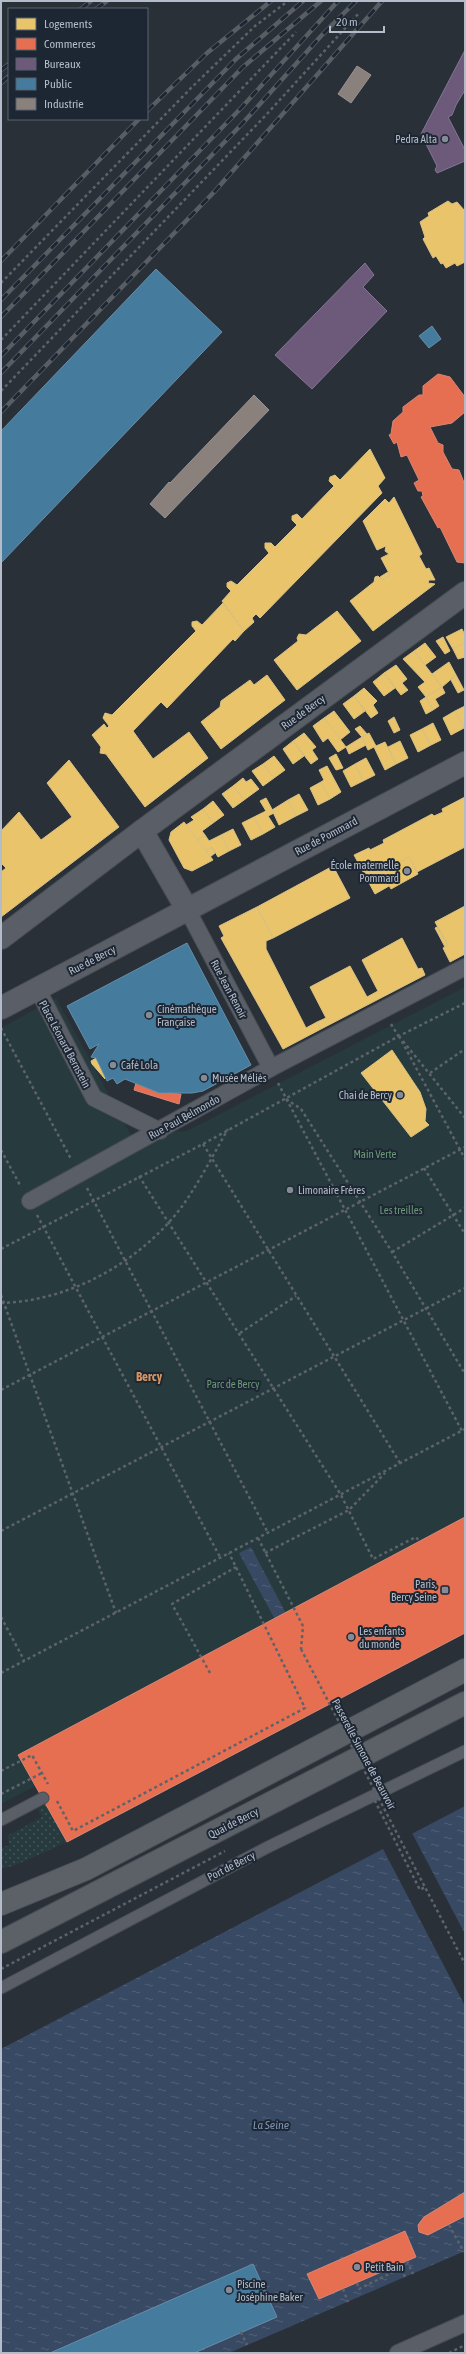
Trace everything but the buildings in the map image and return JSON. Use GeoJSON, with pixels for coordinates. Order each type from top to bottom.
{"type":"FeatureCollection","features":[{"type":"Feature","properties":{"kind":"main road"},"geometry":{"type":"LineString","coordinates":[[1,1904],[86,1869],[465,1670]]}},
{"type":"Feature","properties":{"kind":"main road","name":"Quai de Bercy"},"geometry":{"type":"LineString","coordinates":[[1,1942],[465,1703]]}},
{"type":"Feature","properties":{"kind":"main road"},"geometry":{"type":"LineString","coordinates":[[1,1894],[48,1884]]}},
{"type":"Feature","properties":{"kind":"street","name":"Rue de Bercy"},"geometry":{"type":"LineString","coordinates":[[1,938],[142,831],[464,597]]}},
{"type":"Feature","properties":{"kind":"street","name":"Rue de Pommard"},"geometry":{"type":"LineString","coordinates":[[188,911],[207,898],[465,763]]}},
{"type":"Feature","properties":{"kind":"street"},"geometry":{"type":"LineString","coordinates":[[142,831],[188,911]]}},
{"type":"Feature","properties":{"kind":"street","name":"Rue de Bercy"},"geometry":{"type":"LineString","coordinates":[[1,1008],[188,911]]}},
{"type":"Feature","properties":{"kind":"street","name":"Rue Jean Renoir"},"geometry":{"type":"LineString","coordinates":[[188,911],[271,1068]]}},
{"type":"Feature","properties":{"kind":"street","name":"Rue Paul Belmondo"},"geometry":{"type":"LineString","coordinates":[[30,1201],[160,1131],[271,1068],[465,967]]}},
{"type":"Feature","properties":{"kind":"street","name":"Place Léonard Bernstein"},"geometry":{"type":"LineString","coordinates":[[37,988],[94,1098],[160,1131]]}},
{"type":"Feature","properties":{"kind":"street"},"geometry":{"type":"LineString","coordinates":[[398,2353],[465,2323]]}},
{"type":"Feature","properties":{"kind":"lane","name":"Port de Bercy"},"geometry":{"type":"LineString","coordinates":[[1,1988],[268,1847],[465,1751]]}},
{"type":"Feature","properties":{"kind":"lane"},"geometry":{"type":"LineString","coordinates":[[1,1820],[43,1798]]}},
{"type":"Feature","properties":{"kind":"path"},"geometry":{"type":"LineString","coordinates":[[1,283],[193,86],[255,26],[288,1]]}},
{"type":"Feature","properties":{"kind":"path"},"geometry":{"type":"LineString","coordinates":[[1,391],[266,115],[360,12]]}},
{"type":"Feature","properties":{"kind":"path"},"geometry":{"type":"LineString","coordinates":[[1,340],[296,32]]}},
{"type":"Feature","properties":{"kind":"path"},"geometry":{"type":"LineString","coordinates":[[1,1249],[202,1144],[399,1036],[465,1003]]}},
{"type":"Feature","properties":{"kind":"path"},"geometry":{"type":"LineString","coordinates":[[1,1027],[268,1533]]}},
{"type":"Feature","properties":{"kind":"path"},"geometry":{"type":"LineString","coordinates":[[399,1036],[465,1159]]}},
{"type":"Feature","properties":{"kind":"path"},"geometry":{"type":"LineString","coordinates":[[402,1040],[465,1118]]}},
{"type":"Feature","properties":{"kind":"path"},"geometry":{"type":"LineString","coordinates":[[430,1073],[465,1049]]}},
{"type":"Feature","properties":{"kind":"path"},"geometry":{"type":"LineString","coordinates":[[271,1068],[285,1098],[462,1431]]}},
{"type":"Feature","properties":{"kind":"path"},"geometry":{"type":"LineString","coordinates":[[285,1098],[301,1109],[392,1252],[465,1374]]}},
{"type":"Feature","properties":{"kind":"path"},"geometry":{"type":"LineString","coordinates":[[2,1303],[49,1295],[77,1286],[125,1261],[169,1222],[191,1194],[228,1129]]}},
{"type":"Feature","properties":{"kind":"path"},"geometry":{"type":"LineString","coordinates":[[202,1144],[400,1463]]}},
{"type":"Feature","properties":{"kind":"path"},"geometry":{"type":"LineString","coordinates":[[1,1390],[465,1147]]}},
{"type":"Feature","properties":{"kind":"path"},"geometry":{"type":"LineString","coordinates":[[1,1150],[77,1286],[159,1447],[220,1557]]}},
{"type":"Feature","properties":{"kind":"path"},"geometry":{"type":"LineString","coordinates":[[424,1168],[465,1234]]}},
{"type":"Feature","properties":{"kind":"path"},"geometry":{"type":"LineString","coordinates":[[140,1176],[342,1495],[373,1559],[416,1537],[419,1542]]}},
{"type":"Feature","properties":{"kind":"path"},"geometry":{"type":"LineString","coordinates":[[392,1252],[465,1208]]}},
{"type":"Feature","properties":{"kind":"path"},"geometry":{"type":"LineString","coordinates":[[1,1531],[465,1288]]}},
{"type":"Feature","properties":{"kind":"path"},"geometry":{"type":"LineString","coordinates":[[1,1295],[2,1303],[116,1613]]}},
{"type":"Feature","properties":{"kind":"path"},"geometry":{"type":"LineString","coordinates":[[240,1333],[296,1296]]}},
{"type":"Feature","properties":{"kind":"path"},"geometry":{"type":"LineString","coordinates":[[1,1673],[465,1429]]}},
{"type":"Feature","properties":{"kind":"path"},"geometry":{"type":"LineString","coordinates":[[258,1538],[265,1553],[349,1510],[387,1471]]}},
{"type":"Feature","properties":{"kind":"path"},"geometry":{"type":"LineString","coordinates":[[55,1799],[72,1831],[305,1708],[229,1553]]}},
{"type":"Feature","properties":{"kind":"path","name":"Passerelle Simone de Beauvoir"},"geometry":{"type":"LineString","coordinates":[[265,1553],[303,1626],[301,1649],[465,1964]]}},
{"type":"Feature","properties":{"kind":"path"},"geometry":{"type":"LineString","coordinates":[[210,1672],[172,1604],[236,1567]]}},
{"type":"Feature","properties":{"kind":"path"},"geometry":{"type":"LineString","coordinates":[[1,1617],[24,1660]]}},
{"type":"Feature","properties":{"kind":"path"},"geometry":{"type":"LineString","coordinates":[[1,1771],[32,1755],[48,1786]]}},
{"type":"Feature","properties":{"kind":"path"},"geometry":{"type":"LineString","coordinates":[[1,1794],[42,1773]]}},
{"type":"Feature","properties":{"kind":"path","name":"Passerelle Simone de Beauvoir"},"geometry":{"type":"LineString","coordinates":[[372,1795],[420,1890],[425,1886]]}},
{"type":"Feature","properties":{"kind":"path"},"geometry":{"type":"LineString","coordinates":[[450,2225],[464,2252]]}},
{"type":"Feature","properties":{"kind":"path"},"geometry":{"type":"LineString","coordinates":[[407,2261],[414,2274]]}},
{"type":"Feature","properties":{"kind":"path"},"geometry":{"type":"LineString","coordinates":[[357,2283],[359,2289],[401,2268],[405,2277]]}},
{"type":"Feature","properties":{"kind":"path"},"geometry":{"type":"LineString","coordinates":[[343,2289],[348,2302]]}},
{"type":"Feature","properties":{"kind":"path"},"geometry":{"type":"LineString","coordinates":[[241,2332],[247,2345]]}},
{"type":"Feature","properties":{"kind":"path"},"geometry":{"type":"LineString","coordinates":[[449,2353],[465,2344]]}},
{"type":"Feature","properties":{"kind":"green space","name":"Parc de Bercy"},"geometry":{"type":"Polygon","coordinates":[[[465,987],[465,1633],[67,1842],[59,1842],[58,1834],[62,1832],[36,1786],[1,1804],[1,1028],[56,998],[131,1135],[187,1131],[465,987]]]}},
{"type":"Feature","properties":{"kind":"green space"},"geometry":{"type":"Polygon","coordinates":[[[46,1803],[62,1832],[62,1843],[67,1842],[16,1865],[1,1869],[1,1848],[10,1845],[7,1836],[42,1817],[38,1809],[46,1803]]]}},
{"type":"Feature","properties":{"kind":"water"},"geometry":{"type":"Polygon","coordinates":[[[251,1547],[289,1619],[278,1625],[239,1553],[251,1547]]]}},
{"type":"Feature","properties":{"kind":"water","name":"La Seine"},"geometry":{"type":"Polygon","coordinates":[[[465,1806],[465,2251],[229,2353],[1,2353],[1,2049],[465,1806]]]}},
{"type":"Feature","properties":{"kind":"pier"},"geometry":{"type":"Polygon","coordinates":[[[411,1831],[465,1934],[465,2006],[382,1847],[411,1831]]]}},
{"type":"Feature","properties":{"kind":"railway"},"geometry":{"type":"LineString","coordinates":[[82,8],[91,1]]}},
{"type":"Feature","properties":{"kind":"railway"},"geometry":{"type":"LineString","coordinates":[[97,8],[107,1]]}},
{"type":"Feature","properties":{"kind":"railway"},"geometry":{"type":"LineString","coordinates":[[148,110],[207,53],[271,1]]}},
{"type":"Feature","properties":{"kind":"railway"},"geometry":{"type":"LineString","coordinates":[[1,300],[236,59],[303,1]]}},
{"type":"Feature","properties":{"kind":"railway"},"geometry":{"type":"LineString","coordinates":[[1,317],[243,67],[321,1]]}},
{"type":"Feature","properties":{"kind":"railway"},"geometry":{"type":"LineString","coordinates":[[1,356],[242,107],[338,1]]}},
{"type":"Feature","properties":{"kind":"railway"},"geometry":{"type":"LineString","coordinates":[[1,373],[241,125],[321,36],[356,1]]}},
{"type":"Feature","properties":{"kind":"railway"},"geometry":{"type":"LineString","coordinates":[[1,412],[215,191],[382,1]]}},
{"type":"Feature","properties":{"kind":"railway"},"geometry":{"type":"LineString","coordinates":[[1,70],[8,65]]}},
{"type":"Feature","properties":{"kind":"railway"},"geometry":{"type":"LineString","coordinates":[[1,83],[8,77]]}},
{"type":"Feature","properties":{"kind":"railway"},"geometry":{"type":"LineString","coordinates":[[1,261],[138,120]]}},
{"type":"Feature","properties":{"kind":"place","name":"Pedra Alta"},"geometry":{"type":"Point","coordinates":[445,139]}},
{"type":"Feature","properties":{"kind":"place","name":"École maternelle Pommard"},"geometry":{"type":"Point","coordinates":[407,871]}},
{"type":"Feature","properties":{"kind":"place","name":"Cinémathèque Française"},"geometry":{"type":"Point","coordinates":[149,1015]}},
{"type":"Feature","properties":{"kind":"place","name":"Café Lola"},"geometry":{"type":"Point","coordinates":[113,1065]}},
{"type":"Feature","properties":{"kind":"place","name":"Musée Méliès"},"geometry":{"type":"Point","coordinates":[204,1078]}},
{"type":"Feature","properties":{"kind":"place","name":"Chai de Bercy"},"geometry":{"type":"Point","coordinates":[400,1095]}},
{"type":"Feature","properties":{"kind":"place","name":"Limonaire Frères"},"geometry":{"type":"Point","coordinates":[290,1190]}},
{"type":"Feature","properties":{"kind":"place","name":"Paris, Bercy Seine"},"geometry":{"type":"Point","coordinates":[445,1590]}},
{"type":"Feature","properties":{"kind":"place","name":"Les enfants du monde"},"geometry":{"type":"Point","coordinates":[351,1637]}},
{"type":"Feature","properties":{"kind":"place","name":"Petit Bain"},"geometry":{"type":"Point","coordinates":[357,2267]}},
{"type":"Feature","properties":{"kind":"place","name":"Piscine Joséphine Baker"},"geometry":{"type":"Point","coordinates":[229,2290]}},
{"type":"Feature","properties":{"kind":"district","name":"Bercy"},"geometry":{"type":"Point","coordinates":[149,1376]}},
{"type":"Feature","properties":{"kind":"park label","name":"Main Verte"},"geometry":{"type":"Point","coordinates":[375,1154]}},
{"type":"Feature","properties":{"kind":"park label","name":"Les treilles"},"geometry":{"type":"Point","coordinates":[401,1210]}}]}
